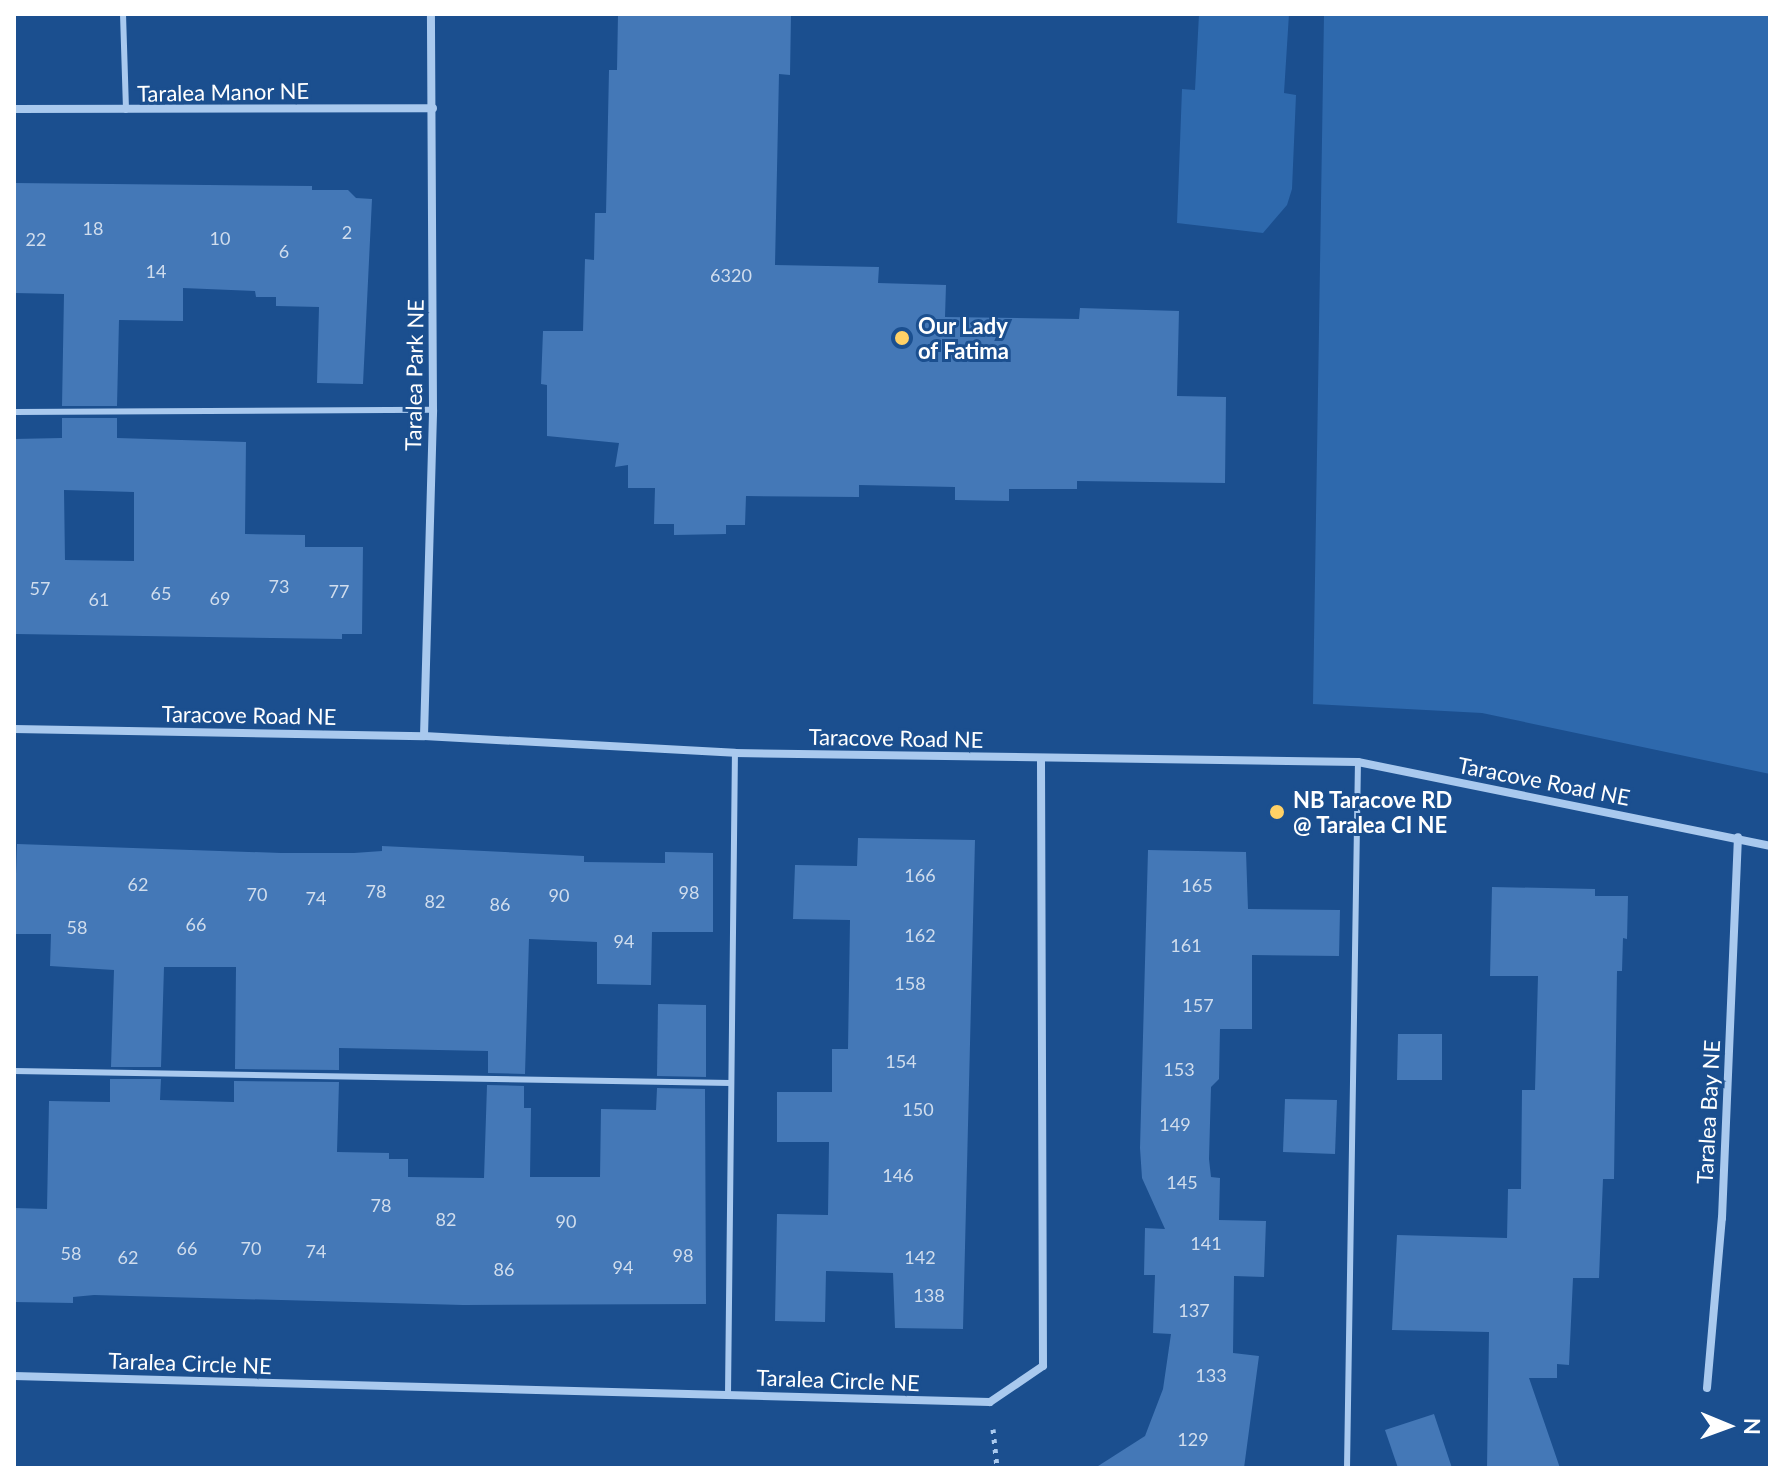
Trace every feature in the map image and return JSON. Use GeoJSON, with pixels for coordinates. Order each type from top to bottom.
{"type":"FeatureCollection","features":[{"type":"Feature","properties":{"kind":"street","name":"Taralea Park NE"},"geometry":{"type":"LineString","coordinates":[[424,736],[433,410],[431,14]]}},
{"type":"Feature","properties":{"kind":"street","name":"Taralea Manor NE"},"geometry":{"type":"LineString","coordinates":[[14,109],[433,108]]}},
{"type":"Feature","properties":{"kind":"street","name":"Taracove Road NE"},"geometry":{"type":"LineString","coordinates":[[14,729],[424,736],[735,753],[1358,762],[1738,837],[1770,846]]}},
{"type":"Feature","properties":{"kind":"street"},"geometry":{"type":"LineString","coordinates":[[990,1402],[1043,1366],[1041,759]]}},
{"type":"Feature","properties":{"kind":"street","name":"Taralea Bay NE"},"geometry":{"type":"LineString","coordinates":[[1707,1388],[1722,1218],[1738,837]]}},
{"type":"Feature","properties":{"kind":"street","name":"Taralea Circle NE"},"geometry":{"type":"LineString","coordinates":[[14,1376],[990,1402]]}},
{"type":"Feature","properties":{"kind":"lane"},"geometry":{"type":"LineString","coordinates":[[123,14],[126,111]]}},
{"type":"Feature","properties":{"kind":"lane"},"geometry":{"type":"LineString","coordinates":[[14,412],[433,410]]}},
{"type":"Feature","properties":{"kind":"lane"},"geometry":{"type":"LineString","coordinates":[[728,1395],[735,753]]}},
{"type":"Feature","properties":{"kind":"lane"},"geometry":{"type":"LineString","coordinates":[[1347,1468],[1358,762]]}},
{"type":"Feature","properties":{"kind":"lane"},"geometry":{"type":"LineString","coordinates":[[14,1071],[731,1083]]}},
{"type":"Feature","properties":{"kind":"path"},"geometry":{"type":"LineString","coordinates":[[990,1402],[997,1468]]}},
{"type":"Feature","properties":{"kind":"shaded area"},"geometry":{"type":"Polygon","coordinates":[[[1199,14],[1289,14],[1284,93],[1296,95],[1292,189],[1287,205],[1263,233],[1177,223],[1182,89],[1195,90],[1199,14]]]}},
{"type":"Feature","properties":{"kind":"shaded area"},"geometry":{"type":"Polygon","coordinates":[[[1324,14],[1770,14],[1770,774],[1482,713],[1313,704],[1324,14]]]}},
{"type":"Feature","properties":{"kind":"building"},"geometry":{"type":"Polygon","coordinates":[[[618,14],[791,14],[790,75],[779,74],[775,265],[879,267],[878,283],[946,285],[945,317],[1079,319],[1080,308],[1179,311],[1177,396],[1226,397],[1225,483],[1077,481],[1077,489],[1009,489],[1009,501],[955,500],[955,487],[859,485],[859,497],[746,496],[745,525],[726,525],[726,534],[674,535],[674,524],[654,524],[655,488],[628,488],[628,465],[615,467],[619,443],[547,436],[547,385],[541,384],[543,331],[583,331],[585,259],[594,260],[595,213],[606,213],[609,70],[617,70],[618,14]]]}},
{"type":"Feature","properties":{"kind":"building"},"geometry":{"type":"Polygon","coordinates":[[[14,183],[312,186],[312,190],[348,190],[356,198],[372,199],[363,384],[317,383],[319,307],[276,306],[276,297],[256,297],[255,291],[183,288],[183,321],[119,320],[117,406],[62,406],[64,294],[14,293],[14,183]]]}},
{"type":"Feature","properties":{"kind":"building"},"geometry":{"type":"Polygon","coordinates":[[[62,418],[117,418],[117,438],[246,442],[245,534],[305,535],[305,547],[363,547],[362,634],[342,634],[342,639],[16,634],[14,439],[62,438],[62,418]],[[64,490],[65,560],[134,561],[134,492],[64,490]]]}},
{"type":"Feature","properties":{"kind":"building"},"geometry":{"type":"Polygon","coordinates":[[[858,838],[975,840],[963,1329],[895,1328],[893,1273],[826,1271],[825,1322],[775,1321],[777,1214],[828,1215],[829,1142],[777,1142],[777,1092],[832,1092],[832,1049],[848,1049],[850,920],[793,919],[795,865],[857,866],[858,838]]]}},
{"type":"Feature","properties":{"kind":"building"},"geometry":{"type":"Polygon","coordinates":[[[17,844],[281,853],[354,853],[382,851],[382,846],[584,856],[584,862],[665,863],[665,852],[713,853],[713,932],[652,932],[651,985],[597,984],[597,942],[529,939],[525,1074],[488,1073],[488,1051],[339,1048],[339,1070],[235,1069],[236,967],[164,967],[161,1067],[111,1067],[114,970],[50,966],[51,934],[14,934],[17,844]]]}},
{"type":"Feature","properties":{"kind":"building"},"geometry":{"type":"Polygon","coordinates":[[[1148,850],[1246,852],[1248,909],[1340,910],[1339,956],[1252,955],[1252,1029],[1220,1029],[1219,1079],[1211,1087],[1209,1159],[1211,1177],[1220,1178],[1219,1220],[1266,1221],[1264,1277],[1234,1276],[1233,1353],[1259,1356],[1244,1468],[1095,1468],[1145,1436],[1163,1389],[1171,1334],[1153,1333],[1155,1275],[1144,1275],[1145,1228],[1165,1229],[1142,1178],[1140,1148],[1148,850]]]}},
{"type":"Feature","properties":{"kind":"building"},"geometry":{"type":"Polygon","coordinates":[[[1492,887],[1595,889],[1595,896],[1628,896],[1627,939],[1623,938],[1622,971],[1617,971],[1614,1179],[1603,1179],[1599,1278],[1573,1278],[1569,1365],[1557,1364],[1557,1378],[1529,1378],[1560,1468],[1487,1468],[1489,1332],[1392,1330],[1397,1235],[1507,1238],[1508,1189],[1521,1189],[1522,1090],[1535,1090],[1538,976],[1490,976],[1492,887]]]}},
{"type":"Feature","properties":{"kind":"building"},"geometry":{"type":"Polygon","coordinates":[[[658,1004],[706,1005],[706,1077],[657,1076],[658,1004]]]}},
{"type":"Feature","properties":{"kind":"building"},"geometry":{"type":"Polygon","coordinates":[[[1398,1034],[1442,1034],[1442,1080],[1397,1080],[1398,1034]]]}},
{"type":"Feature","properties":{"kind":"building"},"geometry":{"type":"Polygon","coordinates":[[[110,1079],[161,1079],[160,1100],[234,1102],[234,1081],[339,1082],[337,1152],[389,1153],[389,1159],[408,1159],[408,1177],[484,1178],[487,1085],[524,1086],[524,1108],[531,1108],[530,1177],[600,1177],[601,1109],[656,1110],[657,1088],[705,1089],[706,1304],[463,1305],[94,1295],[73,1297],[73,1303],[14,1302],[14,1208],[47,1209],[49,1101],[110,1102],[110,1079]]]}},
{"type":"Feature","properties":{"kind":"building"},"geometry":{"type":"Polygon","coordinates":[[[1285,1099],[1337,1100],[1335,1154],[1283,1152],[1285,1099]]]}},
{"type":"Feature","properties":{"kind":"building"},"geometry":{"type":"Polygon","coordinates":[[[1434,1414],[1452,1468],[1398,1468],[1385,1430],[1434,1414]]]}},
{"type":"Feature","properties":{"kind":"place","name":"Our Lady of Fatima"},"geometry":{"type":"Point","coordinates":[902,338]}},
{"type":"Feature","properties":{"kind":"place","name":"NB Taracove RD @ Taralea CI NE"},"geometry":{"type":"Point","coordinates":[1277,812]}}]}
